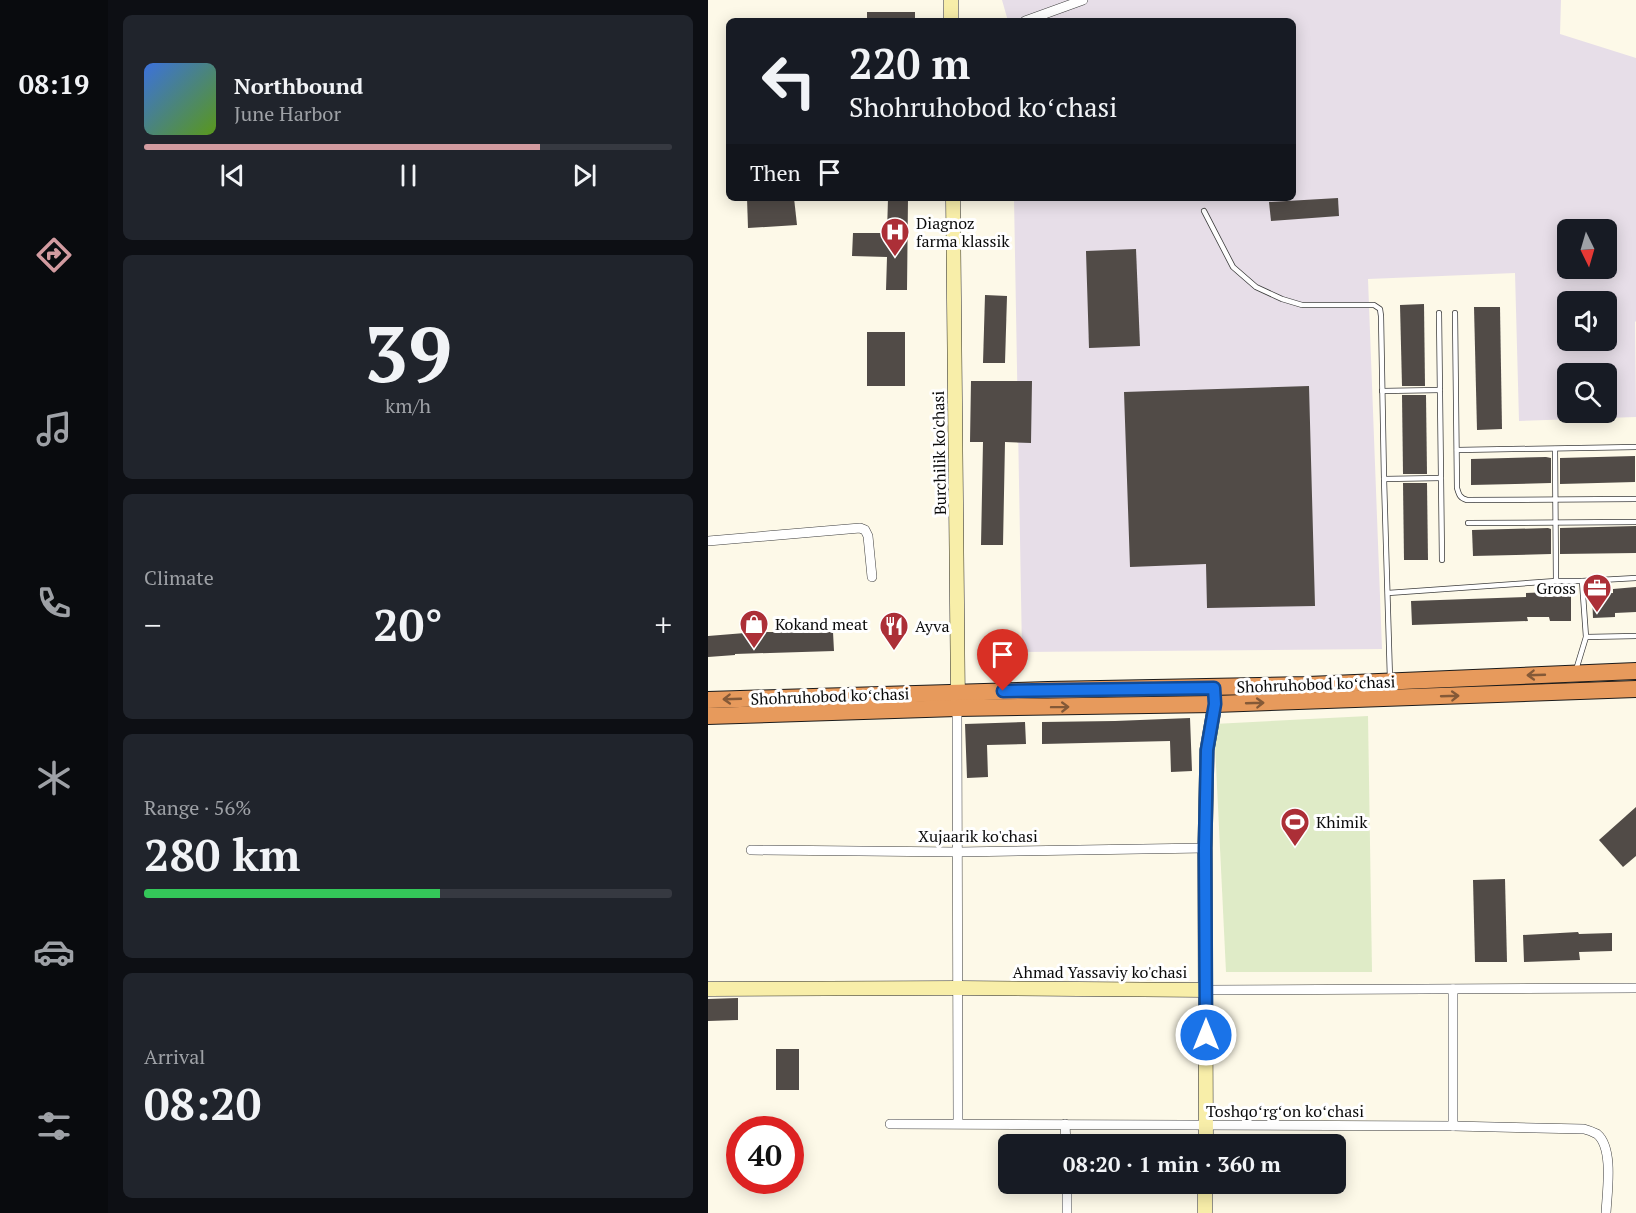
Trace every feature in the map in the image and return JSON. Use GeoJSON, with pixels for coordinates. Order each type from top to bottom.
{"type":"FeatureCollection","features":[{"type":"Feature","properties":{"kind":"highway","name":"Shohruhobod koʻchasi"},"geometry":{"type":"LineString","coordinates":[[1215,696],[1390,682],[1636,671]]}},
{"type":"Feature","properties":{"kind":"highway","name":"Shohruhobod koʻchasi"},"geometry":{"type":"LineString","coordinates":[[708,700],[958,700],[1636,689]]}},
{"type":"Feature","properties":{"kind":"highway","name":"Shohruhobod koʻchasi"},"geometry":{"type":"LineString","coordinates":[[708,716],[958,700]]}},
{"type":"Feature","properties":{"kind":"street"},"geometry":{"type":"LineString","coordinates":[[951,0],[951,18]]}},
{"type":"Feature","properties":{"kind":"street"},"geometry":{"type":"LineString","coordinates":[[1033,18],[1083,0]]}},
{"type":"Feature","properties":{"kind":"street","name":"Burchilik ko'chasi"},"geometry":{"type":"LineString","coordinates":[[953,201],[958,700]]}},
{"type":"Feature","properties":{"kind":"street"},"geometry":{"type":"LineString","coordinates":[[708,541],[860,528],[865,530],[868,536],[872,577]]}},
{"type":"Feature","properties":{"kind":"street"},"geometry":{"type":"LineString","coordinates":[[1206,1134],[1207,750],[1215,696]]}},
{"type":"Feature","properties":{"kind":"street"},"geometry":{"type":"LineString","coordinates":[[958,700],[958,1123]]}},
{"type":"Feature","properties":{"kind":"street","name":"Xujaarik ko'chasi"},"geometry":{"type":"LineString","coordinates":[[751,850],[958,852],[1205,848]]}},
{"type":"Feature","properties":{"kind":"street","name":"Ahmad Yassaviy ko'chasi"},"geometry":{"type":"LineString","coordinates":[[708,989],[1636,988]]}},
{"type":"Feature","properties":{"kind":"street"},"geometry":{"type":"LineString","coordinates":[[1453,989],[1453,1126]]}},
{"type":"Feature","properties":{"kind":"street","name":"Toshqoʻrgʻon koʻchasi"},"geometry":{"type":"LineString","coordinates":[[890,1124],[1453,1126],[1584,1129],[1596,1134],[1605,1144],[1607,1156],[1606,1213]]}},
{"type":"Feature","properties":{"kind":"street"},"geometry":{"type":"LineString","coordinates":[[1065,1124],[1066,1134]]}},
{"type":"Feature","properties":{"kind":"street"},"geometry":{"type":"LineString","coordinates":[[1067,1194],[1067,1213]]}},
{"type":"Feature","properties":{"kind":"street"},"geometry":{"type":"LineString","coordinates":[[1205,1194],[1205,1213]]}},
{"type":"Feature","properties":{"kind":"lane"},"geometry":{"type":"LineString","coordinates":[[1204,211],[1233,267],[1256,287],[1302,305],[1374,304],[1380,309],[1390,682]]}},
{"type":"Feature","properties":{"kind":"lane"},"geometry":{"type":"LineString","coordinates":[[1455,313],[1457,488],[1459,495],[1463,499],[1636,499]]}},
{"type":"Feature","properties":{"kind":"lane"},"geometry":{"type":"LineString","coordinates":[[1439,314],[1442,560]]}},
{"type":"Feature","properties":{"kind":"lane"},"geometry":{"type":"LineString","coordinates":[[1382,391],[1440,390]]}},
{"type":"Feature","properties":{"kind":"lane"},"geometry":{"type":"LineString","coordinates":[[1457,450],[1636,447]]}},
{"type":"Feature","properties":{"kind":"lane"},"geometry":{"type":"LineString","coordinates":[[1555,449],[1556,581]]}},
{"type":"Feature","properties":{"kind":"lane"},"geometry":{"type":"LineString","coordinates":[[1384,479],[1441,478]]}},
{"type":"Feature","properties":{"kind":"lane"},"geometry":{"type":"LineString","coordinates":[[1468,523],[1636,522]]}},
{"type":"Feature","properties":{"kind":"lane"},"geometry":{"type":"LineString","coordinates":[[1388,593],[1556,581],[1582,582],[1636,578]]}},
{"type":"Feature","properties":{"kind":"lane"},"geometry":{"type":"LineString","coordinates":[[1575,674],[1586,637],[1582,582]]}},
{"type":"Feature","properties":{"kind":"lane"},"geometry":{"type":"LineString","coordinates":[[1586,637],[1636,636]]}},
{"type":"Feature","properties":{"kind":"shaded area"},"geometry":{"type":"Polygon","coordinates":[[[1002,0],[1561,0],[1560,34],[1636,58],[1636,417],[1617,418],[1617,363],[1557,363],[1557,420],[1519,421],[1515,273],[1368,279],[1382,649],[1022,652],[1014,201],[1296,201],[1296,18],[1007,18],[1002,0]]]}},
{"type":"Feature","properties":{"kind":"green space","name":"Khimik"},"geometry":{"type":"Polygon","coordinates":[[[1368,716],[1372,972],[1226,972],[1214,724],[1368,716]]]}},
{"type":"Feature","properties":{"kind":"building"},"geometry":{"type":"Polygon","coordinates":[[[867,12],[915,12],[915,18],[867,18],[867,12]]]}},
{"type":"Feature","properties":{"kind":"building"},"geometry":{"type":"Polygon","coordinates":[[[1338,198],[1339,216],[1271,221],[1269,202],[1338,198]]]}},
{"type":"Feature","properties":{"kind":"building"},"geometry":{"type":"Polygon","coordinates":[[[747,201],[794,201],[797,225],[748,228],[747,201]]]}},
{"type":"Feature","properties":{"kind":"building"},"geometry":{"type":"Polygon","coordinates":[[[888,201],[908,201],[907,290],[886,290],[887,257],[852,256],[853,233],[887,233],[888,201]]]}},
{"type":"Feature","properties":{"kind":"building"},"geometry":{"type":"Polygon","coordinates":[[[1136,249],[1140,346],[1089,348],[1086,251],[1136,249]]]}},
{"type":"Feature","properties":{"kind":"building"},"geometry":{"type":"Polygon","coordinates":[[[985,295],[1007,296],[1005,363],[983,363],[985,295]]]}},
{"type":"Feature","properties":{"kind":"building"},"geometry":{"type":"Polygon","coordinates":[[[1424,304],[1425,386],[1402,386],[1400,305],[1424,304]]]}},
{"type":"Feature","properties":{"kind":"building"},"geometry":{"type":"Polygon","coordinates":[[[1474,307],[1500,307],[1502,429],[1477,430],[1474,307]]]}},
{"type":"Feature","properties":{"kind":"building"},"geometry":{"type":"Polygon","coordinates":[[[867,332],[905,332],[905,386],[867,386],[867,332]]]}},
{"type":"Feature","properties":{"kind":"building"},"geometry":{"type":"Polygon","coordinates":[[[971,381],[1032,381],[1031,443],[1005,442],[1003,545],[981,545],[983,442],[970,442],[971,381]]]}},
{"type":"Feature","properties":{"kind":"building"},"geometry":{"type":"Polygon","coordinates":[[[1309,386],[1315,606],[1207,608],[1206,564],[1130,567],[1124,392],[1309,386]]]}},
{"type":"Feature","properties":{"kind":"building"},"geometry":{"type":"Polygon","coordinates":[[[1402,395],[1426,395],[1427,474],[1403,474],[1402,395]]]}},
{"type":"Feature","properties":{"kind":"building"},"geometry":{"type":"Polygon","coordinates":[[[1635,456],[1635,482],[1560,484],[1560,458],[1635,456]]]}},
{"type":"Feature","properties":{"kind":"building"},"geometry":{"type":"Polygon","coordinates":[[[1551,458],[1551,483],[1471,485],[1471,459],[1551,458]]]}},
{"type":"Feature","properties":{"kind":"building"},"geometry":{"type":"Polygon","coordinates":[[[1403,483],[1427,483],[1428,560],[1404,560],[1403,483]]]}},
{"type":"Feature","properties":{"kind":"building"},"geometry":{"type":"Polygon","coordinates":[[[1636,526],[1636,553],[1560,554],[1560,528],[1636,526]]]}},
{"type":"Feature","properties":{"kind":"building"},"geometry":{"type":"Polygon","coordinates":[[[1551,529],[1551,554],[1473,556],[1472,530],[1551,529]]]}},
{"type":"Feature","properties":{"kind":"building"},"geometry":{"type":"Polygon","coordinates":[[[1636,587],[1636,612],[1615,613],[1615,617],[1593,618],[1592,594],[1613,593],[1613,589],[1636,587]]]}},
{"type":"Feature","properties":{"kind":"building"},"geometry":{"type":"Polygon","coordinates":[[[1550,592],[1550,596],[1571,595],[1571,621],[1550,621],[1549,617],[1527,617],[1528,621],[1412,625],[1411,601],[1526,597],[1526,593],[1550,592]]]}},
{"type":"Feature","properties":{"kind":"building"},"geometry":{"type":"Polygon","coordinates":[[[745,632],[833,632],[834,651],[708,657],[708,636],[745,632]]]}},
{"type":"Feature","properties":{"kind":"building"},"geometry":{"type":"Polygon","coordinates":[[[1190,718],[1192,771],[1171,772],[1170,741],[1042,744],[1042,722],[1190,718]]]}},
{"type":"Feature","properties":{"kind":"building"},"geometry":{"type":"Polygon","coordinates":[[[1025,722],[1026,744],[987,745],[988,777],[967,778],[965,724],[1025,722]]]}},
{"type":"Feature","properties":{"kind":"building"},"geometry":{"type":"Polygon","coordinates":[[[1636,807],[1636,856],[1623,867],[1599,840],[1636,807]]]}},
{"type":"Feature","properties":{"kind":"building"},"geometry":{"type":"Polygon","coordinates":[[[1505,879],[1507,962],[1475,962],[1473,880],[1505,879]]]}},
{"type":"Feature","properties":{"kind":"building"},"geometry":{"type":"Polygon","coordinates":[[[1578,932],[1579,934],[1612,933],[1612,951],[1579,952],[1580,960],[1524,962],[1523,935],[1578,932]]]}},
{"type":"Feature","properties":{"kind":"building"},"geometry":{"type":"Polygon","coordinates":[[[738,998],[738,1020],[708,1021],[708,999],[738,998]]]}},
{"type":"Feature","properties":{"kind":"building"},"geometry":{"type":"Polygon","coordinates":[[[776,1049],[799,1049],[799,1090],[776,1090],[776,1049]]]}},
{"type":"Feature","properties":{"kind":"place","name":"Diagnoz farma klassik"},"geometry":{"type":"Point","coordinates":[895,258]}},
{"type":"Feature","properties":{"kind":"place","name":"Gross"},"geometry":{"type":"Point","coordinates":[1597,614]}},
{"type":"Feature","properties":{"kind":"place","name":"Kokand meat"},"geometry":{"type":"Point","coordinates":[754,650]}},
{"type":"Feature","properties":{"kind":"place","name":"Ayva"},"geometry":{"type":"Point","coordinates":[894,652]}},
{"type":"Feature","properties":{"kind":"place","name":"Khimik"},"geometry":{"type":"Point","coordinates":[1295,848]}},
{"type":"Feature","properties":{"kind":"route"},"geometry":{"type":"LineString","coordinates":[[1003,691],[1214,688],[1215,704],[1207,750],[1206,1035]]}}]}
